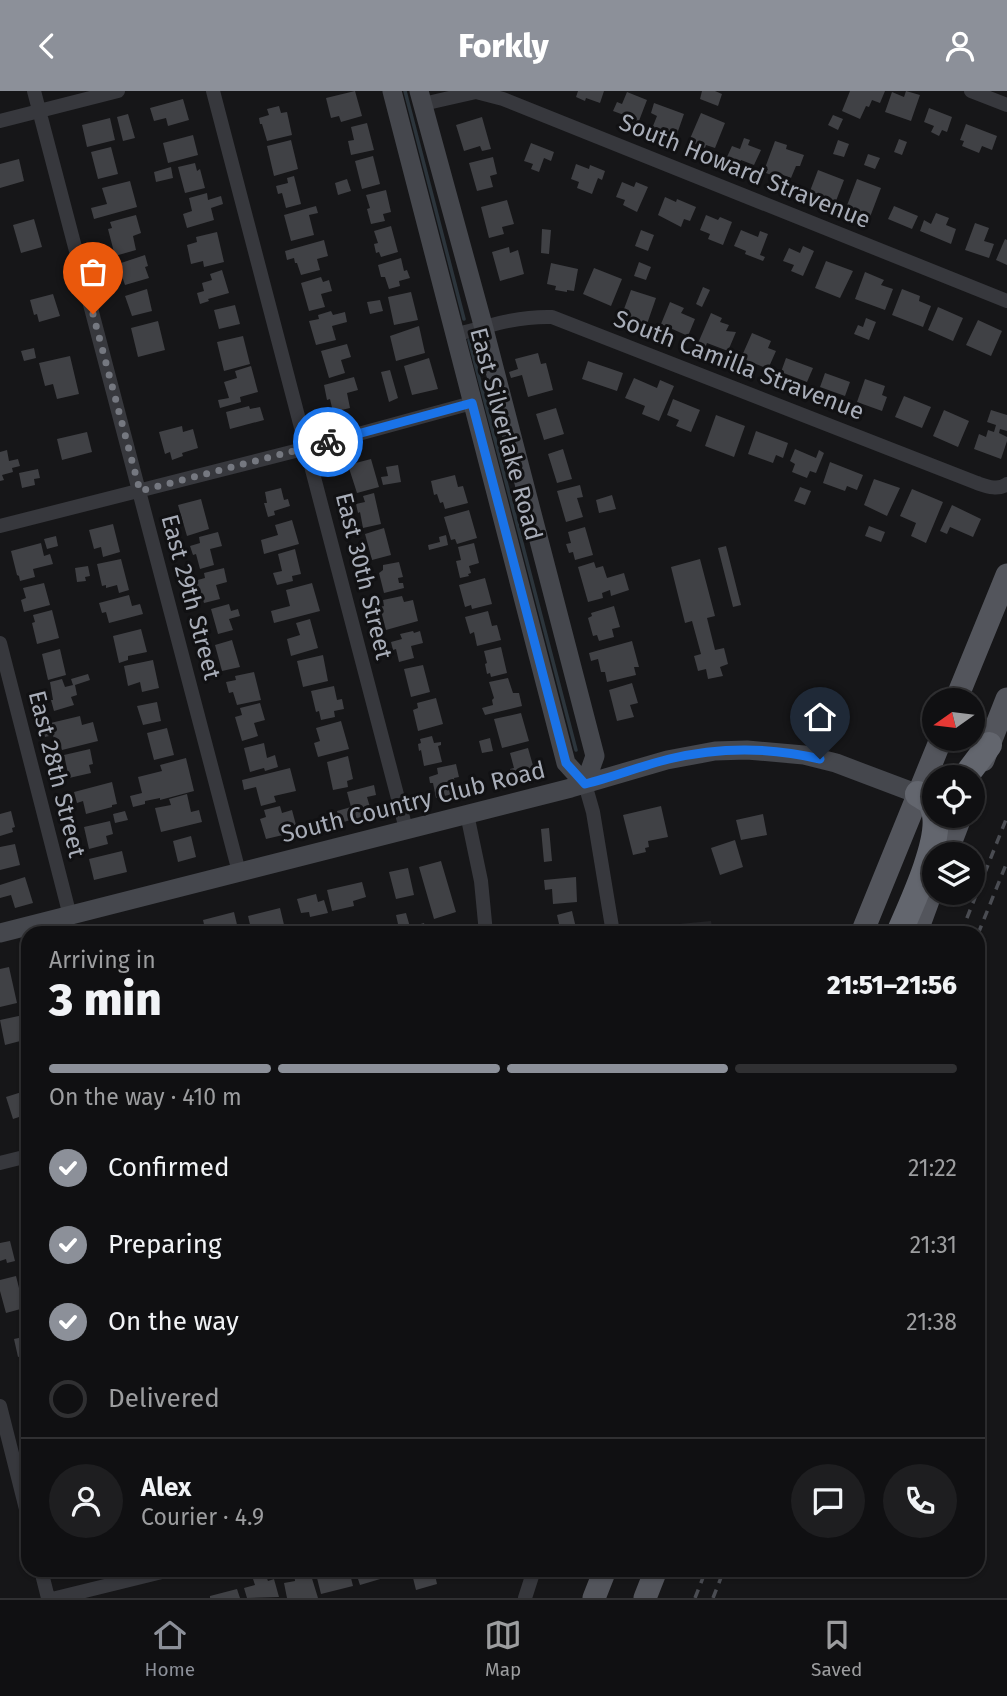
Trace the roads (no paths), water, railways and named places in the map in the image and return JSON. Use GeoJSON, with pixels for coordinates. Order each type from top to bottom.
{"type":"FeatureCollection","features":[{"type":"Feature","properties":{"kind":"highway"},"geometry":{"type":"LineString","coordinates":[[974,765],[989,745]]}},
{"type":"Feature","properties":{"kind":"highway"},"geometry":{"type":"LineString","coordinates":[[902,926],[919,887],[936,828]]}},
{"type":"Feature","properties":{"kind":"main road"},"geometry":{"type":"LineString","coordinates":[[961,688],[1007,575]]}},
{"type":"Feature","properties":{"kind":"main road"},"geometry":{"type":"LineString","coordinates":[[981,765],[1007,699]]}},
{"type":"Feature","properties":{"kind":"main road"},"geometry":{"type":"LineString","coordinates":[[866,926],[922,821]]}},
{"type":"Feature","properties":{"kind":"main road"},"geometry":{"type":"LineString","coordinates":[[919,926],[926,905]]}},
{"type":"Feature","properties":{"kind":"main road"},"geometry":{"type":"LineString","coordinates":[[594,1598],[602,1577]]}},
{"type":"Feature","properties":{"kind":"main road"},"geometry":{"type":"LineString","coordinates":[[645,1598],[653,1577]]}},
{"type":"Feature","properties":{"kind":"street","name":"East 29th Street"},"geometry":{"type":"LineString","coordinates":[[34,91],[239,871]]}},
{"type":"Feature","properties":{"kind":"street"},"geometry":{"type":"LineString","coordinates":[[0,121],[118,91]]}},
{"type":"Feature","properties":{"kind":"street","name":"East 30th Street"},"geometry":{"type":"LineString","coordinates":[[213,91],[406,829]]}},
{"type":"Feature","properties":{"kind":"street","name":"East Silverlake Road"},"geometry":{"type":"LineString","coordinates":[[392,91],[566,763],[587,783]]}},
{"type":"Feature","properties":{"kind":"street"},"geometry":{"type":"LineString","coordinates":[[971,91],[1007,105]]}},
{"type":"Feature","properties":{"kind":"street","name":"South Howard Stravenue"},"geometry":{"type":"LineString","coordinates":[[421,97],[476,92],[503,99],[1007,301]]}},
{"type":"Feature","properties":{"kind":"street","name":"East Silverlake Road"},"geometry":{"type":"LineString","coordinates":[[421,97],[484,327],[595,756],[587,783],[612,926]]}},
{"type":"Feature","properties":{"kind":"street","name":"South Camilla Stravenue"},"geometry":{"type":"LineString","coordinates":[[455,335],[514,319],[552,317],[976,483],[990,488],[1005,485]]}},
{"type":"Feature","properties":{"kind":"street"},"geometry":{"type":"LineString","coordinates":[[0,526],[472,403]]}},
{"type":"Feature","properties":{"kind":"street","name":"East 28th Street"},"geometry":{"type":"LineString","coordinates":[[0,643],[70,916]]}},
{"type":"Feature","properties":{"kind":"street","name":"South Country Club Road"},"geometry":{"type":"LineString","coordinates":[[29,926],[587,783],[670,759],[715,751],[747,750],[804,755],[836,763],[922,800]]}},
{"type":"Feature","properties":{"kind":"street"},"geometry":{"type":"LineString","coordinates":[[467,814],[481,881],[485,926]]}},
{"type":"Feature","properties":{"kind":"street","name":"South Country Club Road"},"geometry":{"type":"LineString","coordinates":[[0,933],[21,928]]}},
{"type":"Feature","properties":{"kind":"street"},"geometry":{"type":"LineString","coordinates":[[0,1163],[21,1158]]}},
{"type":"Feature","properties":{"kind":"street"},"geometry":{"type":"LineString","coordinates":[[0,1406],[21,1489]]}},
{"type":"Feature","properties":{"kind":"street"},"geometry":{"type":"LineString","coordinates":[[43,1577],[48,1598]]}},
{"type":"Feature","properties":{"kind":"street"},"geometry":{"type":"LineString","coordinates":[[56,1598],[142,1577]]}},
{"type":"Feature","properties":{"kind":"street"},"geometry":{"type":"LineString","coordinates":[[525,1598],[532,1577]]}},
{"type":"Feature","properties":{"kind":"waterway"},"geometry":{"type":"LineString","coordinates":[[405,91],[464,319]]}},
{"type":"Feature","properties":{"kind":"waterway"},"geometry":{"type":"LineString","coordinates":[[469,340],[576,750]]}},
{"type":"Feature","properties":{"kind":"railway"},"geometry":{"type":"LineString","coordinates":[[964,926],[1007,817]]}},
{"type":"Feature","properties":{"kind":"railway"},"geometry":{"type":"LineString","coordinates":[[981,926],[1007,862]]}},
{"type":"Feature","properties":{"kind":"railway"},"geometry":{"type":"LineString","coordinates":[[695,1598],[703,1577]]}},
{"type":"Feature","properties":{"kind":"railway"},"geometry":{"type":"LineString","coordinates":[[713,1598],[721,1577]]}}]}
